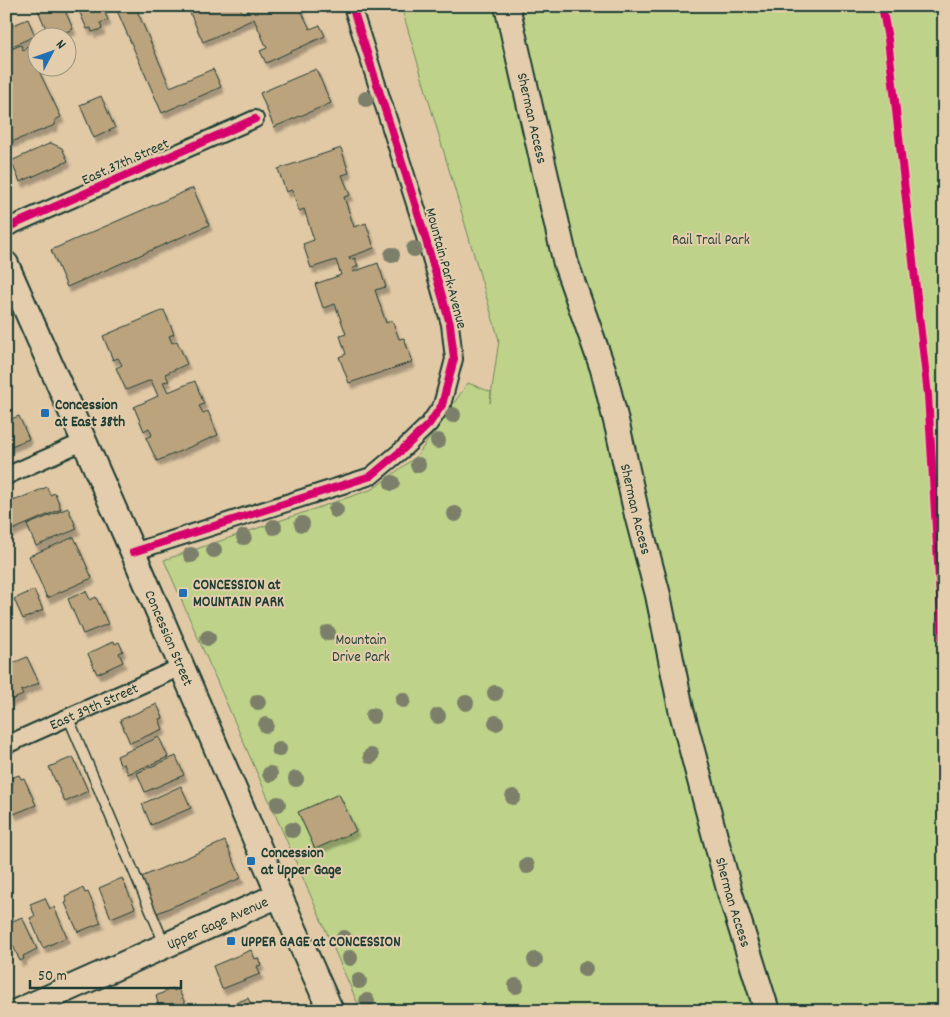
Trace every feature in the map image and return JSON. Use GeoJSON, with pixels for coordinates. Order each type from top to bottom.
{"type":"FeatureCollection","features":[{"type":"Feature","properties":{"kind":"main road","name":"Sherman Access"},"geometry":{"type":"LineString","coordinates":[[507,6],[566,264],[603,370],[618,429],[658,595],[681,709],[730,893],[767,1011]]}},
{"type":"Feature","properties":{"kind":"main road","name":"Concession Street"},"geometry":{"type":"LineString","coordinates":[[6,264],[133,552],[279,895],[331,1011]]}},
{"type":"Feature","properties":{"kind":"main road","name":"Upper Gage Avenue"},"geometry":{"type":"LineString","coordinates":[[18,1011],[279,895]]}},
{"type":"Feature","properties":{"kind":"street","name":"Mountain Park Avenue"},"geometry":{"type":"LineString","coordinates":[[133,552],[371,476],[429,424],[442,405],[454,359],[450,324],[419,216],[352,6]]}},
{"type":"Feature","properties":{"kind":"street","name":"East 37th Street"},"geometry":{"type":"LineString","coordinates":[[6,228],[255,119]]}},
{"type":"Feature","properties":{"kind":"street"},"geometry":{"type":"LineString","coordinates":[[6,476],[85,442]]}},
{"type":"Feature","properties":{"kind":"street","name":"East 39th Street"},"geometry":{"type":"LineString","coordinates":[[6,745],[181,667]]}},
{"type":"Feature","properties":{"kind":"lane"},"geometry":{"type":"LineString","coordinates":[[68,717],[165,946]]}},
{"type":"Feature","properties":{"kind":"green space","name":"Rail Trail Park"},"geometry":{"type":"Polygon","coordinates":[[[401,6],[944,6],[944,1011],[361,1011],[164,560],[373,489],[417,456],[468,383],[491,392],[490,403],[499,340],[401,6]]]}},
{"type":"Feature","properties":{"kind":"building"},"geometry":{"type":"Polygon","coordinates":[[[46,6],[63,6],[73,28],[46,28],[38,10],[46,6]]]}},
{"type":"Feature","properties":{"kind":"building"},"geometry":{"type":"Polygon","coordinates":[[[77,6],[102,6],[108,20],[100,23],[102,29],[92,32],[91,28],[87,29],[77,6]]]}},
{"type":"Feature","properties":{"kind":"building"},"geometry":{"type":"Polygon","coordinates":[[[115,6],[135,6],[170,87],[213,69],[221,87],[162,113],[115,6]]]}},
{"type":"Feature","properties":{"kind":"building"},"geometry":{"type":"Polygon","coordinates":[[[187,6],[239,6],[243,13],[257,6],[299,6],[310,29],[320,25],[325,36],[266,63],[260,51],[267,48],[254,19],[203,42],[187,6]]]}},
{"type":"Feature","properties":{"kind":"building"},"geometry":{"type":"Polygon","coordinates":[[[28,19],[32,28],[28,28],[28,39],[10,47],[6,37],[6,28],[28,19]]]}},
{"type":"Feature","properties":{"kind":"building"},"geometry":{"type":"Polygon","coordinates":[[[21,45],[23,50],[27,46],[28,78],[42,78],[61,117],[55,120],[55,125],[6,144],[6,51],[21,45]]]}},
{"type":"Feature","properties":{"kind":"building"},"geometry":{"type":"Polygon","coordinates":[[[316,69],[331,103],[274,127],[260,93],[316,69]]]}},
{"type":"Feature","properties":{"kind":"building"},"geometry":{"type":"Polygon","coordinates":[[[101,96],[115,128],[94,138],[80,105],[101,96]]]}},
{"type":"Feature","properties":{"kind":"building"},"geometry":{"type":"Polygon","coordinates":[[[51,143],[62,148],[68,161],[20,182],[11,161],[51,143]]]}},
{"type":"Feature","properties":{"kind":"building"},"geometry":{"type":"Polygon","coordinates":[[[341,148],[349,173],[342,175],[350,195],[344,197],[354,227],[366,223],[374,248],[349,257],[350,260],[355,258],[358,266],[352,269],[353,272],[378,263],[386,287],[375,290],[386,323],[392,320],[399,339],[404,338],[412,362],[349,383],[339,357],[346,354],[340,336],[346,334],[335,304],[323,308],[315,284],[341,275],[336,260],[311,268],[303,244],[314,240],[304,209],[299,211],[292,190],[286,192],[278,169],[341,148]]]}},
{"type":"Feature","properties":{"kind":"building"},"geometry":{"type":"Polygon","coordinates":[[[193,188],[209,225],[67,287],[51,250],[193,188]]]}},
{"type":"Feature","properties":{"kind":"building"},"geometry":{"type":"Polygon","coordinates":[[[164,310],[174,334],[169,336],[172,343],[177,341],[187,364],[165,374],[169,381],[163,382],[168,392],[195,381],[204,404],[199,406],[203,413],[208,411],[218,435],[157,461],[146,438],[152,435],[149,428],[144,431],[134,407],[158,396],[151,380],[126,390],[116,368],[122,365],[118,358],[113,360],[103,336],[164,310]]]}},
{"type":"Feature","properties":{"kind":"building"},"geometry":{"type":"Polygon","coordinates":[[[19,416],[29,439],[6,448],[6,421],[19,416]]]}},
{"type":"Feature","properties":{"kind":"building"},"geometry":{"type":"Polygon","coordinates":[[[47,487],[50,495],[55,493],[61,509],[8,532],[6,504],[47,487]]]}},
{"type":"Feature","properties":{"kind":"building"},"geometry":{"type":"Polygon","coordinates":[[[68,508],[77,529],[36,546],[27,525],[68,508]]]}},
{"type":"Feature","properties":{"kind":"building"},"geometry":{"type":"Polygon","coordinates":[[[74,537],[92,578],[47,598],[29,556],[74,537]]]}},
{"type":"Feature","properties":{"kind":"building"},"geometry":{"type":"Polygon","coordinates":[[[34,590],[43,610],[23,619],[14,599],[34,590]]]}},
{"type":"Feature","properties":{"kind":"building"},"geometry":{"type":"Polygon","coordinates":[[[86,591],[90,600],[96,597],[108,624],[83,634],[68,599],[86,591]]]}},
{"type":"Feature","properties":{"kind":"building"},"geometry":{"type":"Polygon","coordinates":[[[114,641],[115,644],[119,642],[123,651],[119,653],[123,662],[97,674],[88,654],[114,641]]]}},
{"type":"Feature","properties":{"kind":"building"},"geometry":{"type":"Polygon","coordinates":[[[6,653],[11,664],[27,657],[39,683],[21,691],[23,695],[6,702],[6,653]]]}},
{"type":"Feature","properties":{"kind":"building"},"geometry":{"type":"Polygon","coordinates":[[[157,704],[163,718],[159,719],[163,729],[130,743],[120,720],[157,704]]]}},
{"type":"Feature","properties":{"kind":"building"},"geometry":{"type":"Polygon","coordinates":[[[159,737],[168,757],[128,774],[124,764],[120,765],[117,756],[159,737]]]}},
{"type":"Feature","properties":{"kind":"building"},"geometry":{"type":"Polygon","coordinates":[[[176,756],[184,775],[145,792],[137,773],[176,756]]]}},
{"type":"Feature","properties":{"kind":"building"},"geometry":{"type":"Polygon","coordinates":[[[73,757],[88,791],[65,802],[49,767],[73,757]]]}},
{"type":"Feature","properties":{"kind":"building"},"geometry":{"type":"Polygon","coordinates":[[[19,775],[21,779],[24,778],[36,805],[14,814],[6,797],[6,786],[13,783],[11,778],[19,775]]]}},
{"type":"Feature","properties":{"kind":"building"},"geometry":{"type":"Polygon","coordinates":[[[181,786],[191,808],[151,825],[142,804],[181,786]]]}},
{"type":"Feature","properties":{"kind":"building"},"geometry":{"type":"Polygon","coordinates":[[[339,794],[356,831],[315,849],[298,812],[339,794]]]}},
{"type":"Feature","properties":{"kind":"building"},"geometry":{"type":"Polygon","coordinates":[[[225,841],[241,878],[155,914],[139,878],[225,841]]]}},
{"type":"Feature","properties":{"kind":"building"},"geometry":{"type":"Polygon","coordinates":[[[122,878],[135,908],[111,918],[99,888],[122,878]]]}},
{"type":"Feature","properties":{"kind":"building"},"geometry":{"type":"Polygon","coordinates":[[[83,888],[85,893],[88,892],[101,923],[78,932],[65,903],[67,902],[65,896],[83,888]]]}},
{"type":"Feature","properties":{"kind":"building"},"geometry":{"type":"Polygon","coordinates":[[[45,898],[50,909],[54,907],[67,937],[43,948],[30,918],[35,916],[30,904],[45,898]]]}},
{"type":"Feature","properties":{"kind":"building"},"geometry":{"type":"Polygon","coordinates":[[[22,917],[37,949],[23,956],[24,959],[20,961],[6,930],[6,924],[22,917]]]}},
{"type":"Feature","properties":{"kind":"building"},"geometry":{"type":"Polygon","coordinates":[[[251,950],[255,959],[258,958],[261,965],[257,966],[260,974],[222,989],[213,966],[251,950]]]}},
{"type":"Feature","properties":{"kind":"building"},"geometry":{"type":"Polygon","coordinates":[[[173,988],[174,991],[178,989],[189,1011],[160,1011],[156,996],[173,988]]]}},
{"type":"Feature","properties":{"kind":"building"},"geometry":{"type":"Polygon","coordinates":[[[248,998],[254,1011],[224,1011],[223,1008],[248,998]]]}},
{"type":"Feature","properties":{"kind":"cycle path"},"geometry":{"type":"LineString","coordinates":[[133,552],[371,476],[429,424],[442,405],[454,359],[450,324],[419,216],[352,6]]}},
{"type":"Feature","properties":{"kind":"cycle path"},"geometry":{"type":"LineString","coordinates":[[882,6],[888,39],[928,395],[944,664]]}},
{"type":"Feature","properties":{"kind":"cycle path"},"geometry":{"type":"LineString","coordinates":[[6,228],[255,119]]}},
{"type":"Feature","properties":{"kind":"place","name":"Concession at East 38th"},"geometry":{"type":"Point","coordinates":[45,413]}},
{"type":"Feature","properties":{"kind":"place","name":"CONCESSION at MOUNTAIN PARK"},"geometry":{"type":"Point","coordinates":[183,593]}},
{"type":"Feature","properties":{"kind":"place","name":"Concession at Upper Gage"},"geometry":{"type":"Point","coordinates":[251,861]}},
{"type":"Feature","properties":{"kind":"place","name":"UPPER GAGE at CONCESSION"},"geometry":{"type":"Point","coordinates":[231,941]}},
{"type":"Feature","properties":{"kind":"park label","name":"Mountain Drive Park"},"geometry":{"type":"Point","coordinates":[361,648]}}]}
